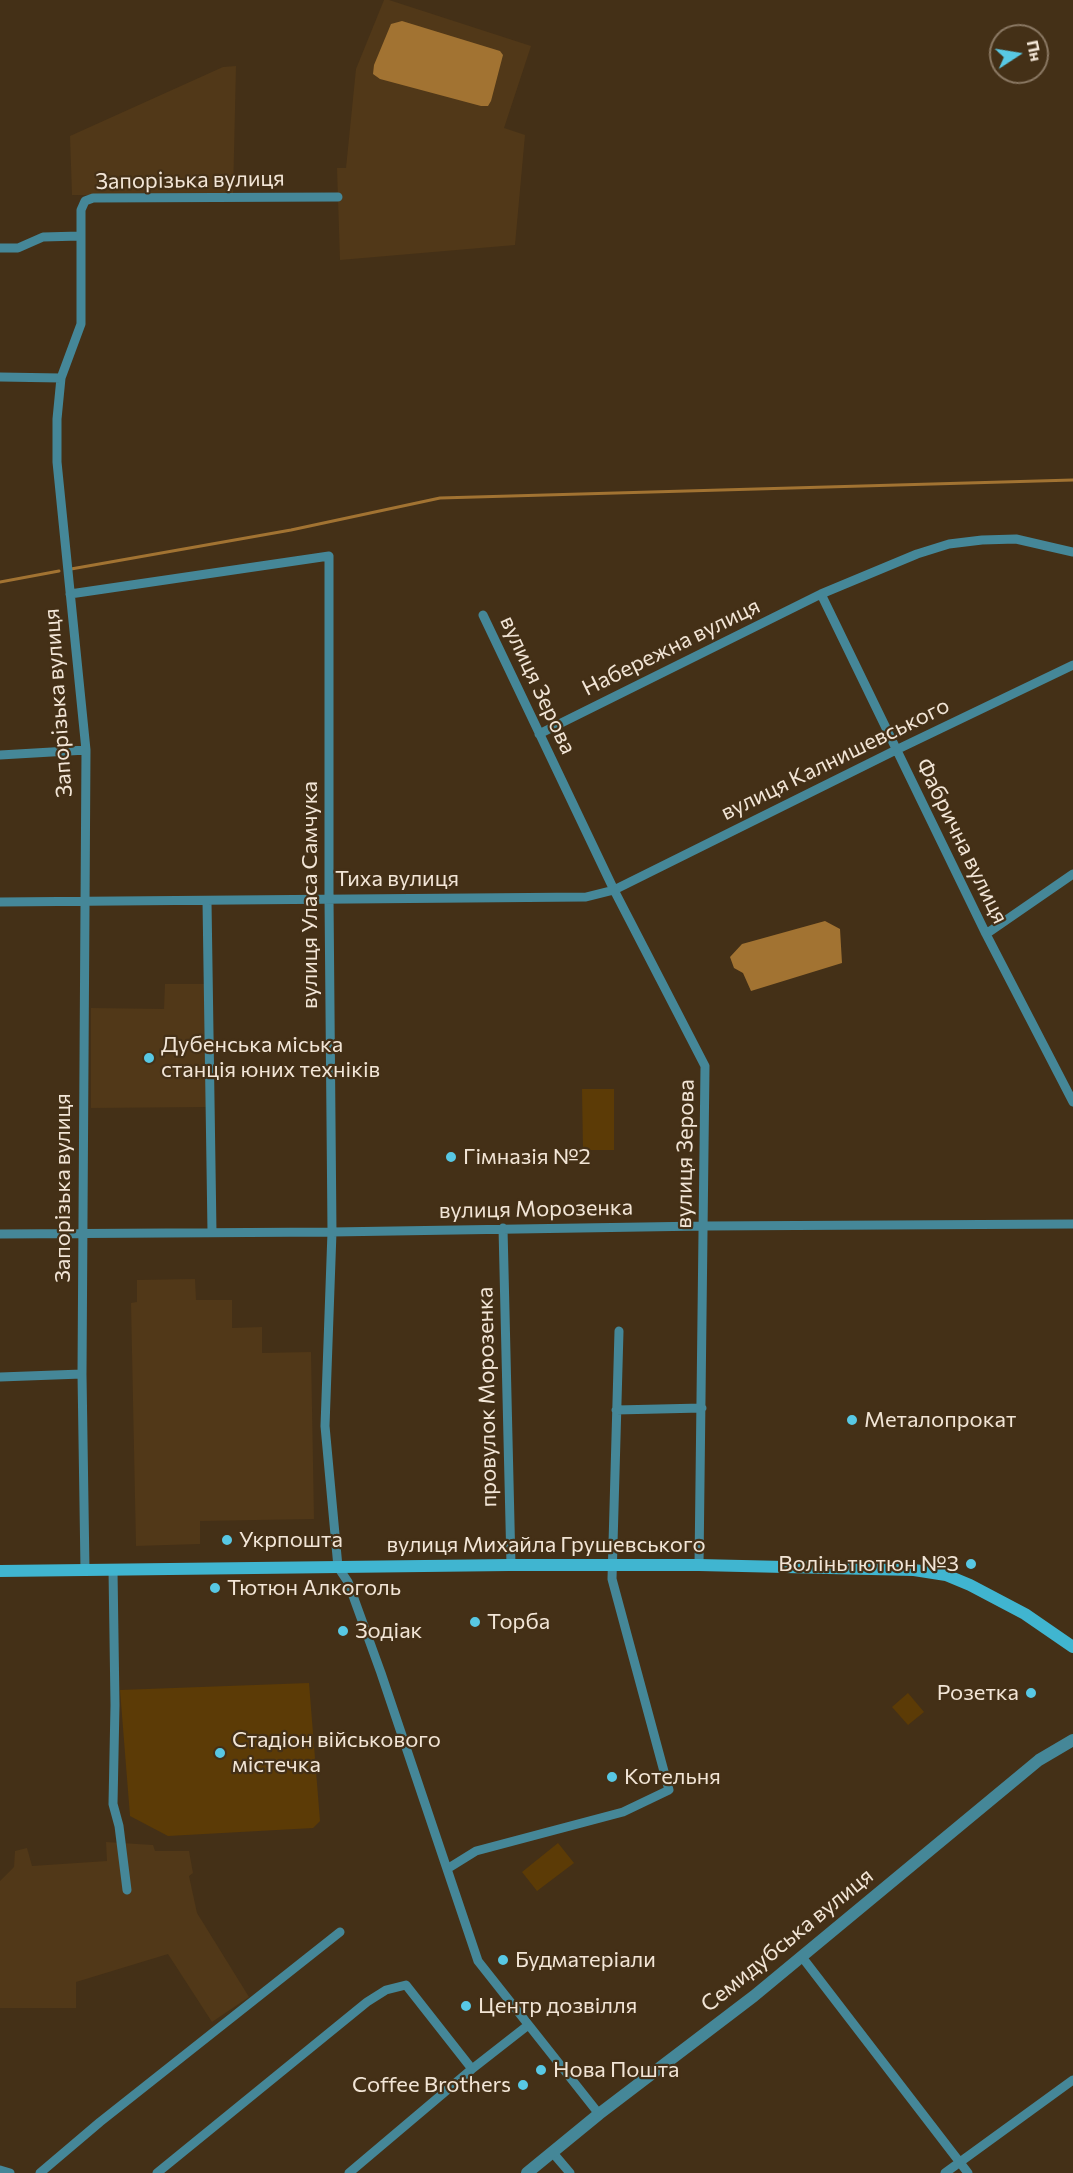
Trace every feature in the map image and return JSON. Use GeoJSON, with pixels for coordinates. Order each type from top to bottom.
{"type":"FeatureCollection","features":[{"type":"Feature","properties":{"kind":"main road","name":"вулиця Михайла Грушевського"},"geometry":{"type":"LineString","coordinates":[[0,1571],[511,1565],[699,1565],[914,1570],[946,1575],[970,1585],[1025,1614],[1073,1647]]}},
{"type":"Feature","properties":{"kind":"street","name":"Запорізька вулиця"},"geometry":{"type":"LineString","coordinates":[[85,1570],[82,1374],[86,750],[57,462],[57,419],[61,378],[81,324],[82,205],[93,198],[338,197]]}},
{"type":"Feature","properties":{"kind":"street"},"geometry":{"type":"LineString","coordinates":[[0,248],[18,248],[43,237],[80,236]]}},
{"type":"Feature","properties":{"kind":"street"},"geometry":{"type":"LineString","coordinates":[[0,377],[61,378]]}},
{"type":"Feature","properties":{"kind":"street","name":"Набережна вулиця"},"geometry":{"type":"LineString","coordinates":[[539,735],[821,594],[949,544],[1016,539],[1073,552]]}},
{"type":"Feature","properties":{"kind":"street","name":"вулиця Уласа Самчука"},"geometry":{"type":"LineString","coordinates":[[70,594],[329,555],[328,898],[332,1232],[325,1426],[338,1567]]}},
{"type":"Feature","properties":{"kind":"street","name":"Фабрична вулиця"},"geometry":{"type":"LineString","coordinates":[[821,594],[986,934],[1073,1102]]}},
{"type":"Feature","properties":{"kind":"street","name":"вулиця Зерова"},"geometry":{"type":"LineString","coordinates":[[483,615],[614,890],[705,1066],[699,1565]]}},
{"type":"Feature","properties":{"kind":"street","name":"вулиця Калнишевського"},"geometry":{"type":"LineString","coordinates":[[614,890],[1073,665]]}},
{"type":"Feature","properties":{"kind":"street"},"geometry":{"type":"LineString","coordinates":[[0,755],[86,750]]}},
{"type":"Feature","properties":{"kind":"street"},"geometry":{"type":"LineString","coordinates":[[986,934],[1073,874]]}},
{"type":"Feature","properties":{"kind":"street","name":"Тиха вулиця"},"geometry":{"type":"LineString","coordinates":[[0,902],[586,897],[614,890]]}},
{"type":"Feature","properties":{"kind":"street"},"geometry":{"type":"LineString","coordinates":[[207,902],[212,1232]]}},
{"type":"Feature","properties":{"kind":"street","name":"вулиця Морозенка"},"geometry":{"type":"LineString","coordinates":[[0,1234],[1073,1224]]}},
{"type":"Feature","properties":{"kind":"street","name":"провулок Морозенка"},"geometry":{"type":"LineString","coordinates":[[503,1228],[511,1565]]}},
{"type":"Feature","properties":{"kind":"street"},"geometry":{"type":"LineString","coordinates":[[447,1869],[476,1851],[623,1812],[669,1790],[612,1580],[619,1331]]}},
{"type":"Feature","properties":{"kind":"street"},"geometry":{"type":"LineString","coordinates":[[0,1377],[82,1374]]}},
{"type":"Feature","properties":{"kind":"street"},"geometry":{"type":"LineString","coordinates":[[616,1410],[702,1408]]}},
{"type":"Feature","properties":{"kind":"street"},"geometry":{"type":"LineString","coordinates":[[338,1567],[348,1582],[381,1673],[478,1961],[599,2115]]}},
{"type":"Feature","properties":{"kind":"street"},"geometry":{"type":"LineString","coordinates":[[113,1570],[115,1705],[113,1804],[119,1826],[127,1890]]}},
{"type":"Feature","properties":{"kind":"street","name":"Семидубська вулиця"},"geometry":{"type":"LineString","coordinates":[[527,2173],[802,1957],[1039,1760],[1073,1740]]}},
{"type":"Feature","properties":{"kind":"street"},"geometry":{"type":"LineString","coordinates":[[40,2173],[100,2122],[340,1932]]}},
{"type":"Feature","properties":{"kind":"street"},"geometry":{"type":"LineString","coordinates":[[802,1957],[968,2173]]}},
{"type":"Feature","properties":{"kind":"street"},"geometry":{"type":"LineString","coordinates":[[157,2173],[358,2009],[386,1990],[406,1985],[472,2069]]}},
{"type":"Feature","properties":{"kind":"street"},"geometry":{"type":"LineString","coordinates":[[349,2173],[472,2069],[527,2026]]}},
{"type":"Feature","properties":{"kind":"street"},"geometry":{"type":"LineString","coordinates":[[945,2173],[1073,2080]]}},
{"type":"Feature","properties":{"kind":"street"},"geometry":{"type":"LineString","coordinates":[[554,2153],[570,2173]]}},
{"type":"Feature","properties":{"kind":"street"},"geometry":{"type":"LineString","coordinates":[[0,2170],[10,2173]]}},
{"type":"Feature","properties":{"kind":"shaded area"},"geometry":{"type":"Polygon","coordinates":[[[384,0],[531,46],[504,128],[525,135],[515,245],[340,260],[337,168],[346,168],[356,69],[384,0]]]}},
{"type":"Feature","properties":{"kind":"shaded area"},"geometry":{"type":"Polygon","coordinates":[[[402,21],[500,51],[503,55],[488,106],[380,79],[373,74],[374,65],[391,24],[402,21]]]}},
{"type":"Feature","properties":{"kind":"shaded area"},"geometry":{"type":"Polygon","coordinates":[[[236,66],[233,196],[72,195],[70,136],[223,67],[236,66]]]}},
{"type":"Feature","properties":{"kind":"shaded area"},"geometry":{"type":"Polygon","coordinates":[[[825,921],[840,929],[842,963],[751,991],[743,973],[734,968],[730,957],[742,944],[825,921]]]}},
{"type":"Feature","properties":{"kind":"shaded area","name":"Дубенська міська станція юних техніків"},"geometry":{"type":"Polygon","coordinates":[[[165,984],[205,984],[207,1107],[91,1108],[91,1008],[164,1009],[165,984]]]}},
{"type":"Feature","properties":{"kind":"shaded area"},"geometry":{"type":"Polygon","coordinates":[[[582,1089],[614,1089],[614,1150],[583,1150],[582,1089]]]}},
{"type":"Feature","properties":{"kind":"shaded area"},"geometry":{"type":"Polygon","coordinates":[[[195,1279],[196,1300],[232,1300],[232,1328],[262,1327],[262,1353],[311,1352],[314,1519],[200,1521],[200,1544],[136,1546],[131,1303],[137,1302],[137,1280],[195,1279]]]}},
{"type":"Feature","properties":{"kind":"shaded area","name":"Стадіон військового містечка"},"geometry":{"type":"Polygon","coordinates":[[[309,1683],[320,1821],[313,1828],[168,1836],[130,1816],[120,1690],[309,1683]]]}},
{"type":"Feature","properties":{"kind":"shaded area"},"geometry":{"type":"Polygon","coordinates":[[[908,1693],[924,1712],[908,1725],[892,1707],[908,1693]]]}},
{"type":"Feature","properties":{"kind":"shaded area"},"geometry":{"type":"Polygon","coordinates":[[[106,1842],[153,1845],[155,1851],[189,1851],[193,1873],[189,1876],[197,1913],[249,1997],[212,2022],[168,1954],[76,1982],[76,2008],[0,2008],[0,1881],[14,1867],[15,1851],[27,1848],[32,1866],[107,1861],[106,1842]]]}},
{"type":"Feature","properties":{"kind":"shaded area"},"geometry":{"type":"Polygon","coordinates":[[[558,1843],[574,1863],[537,1891],[522,1872],[558,1843]]]}},
{"type":"Feature","properties":{"kind":"waterway"},"geometry":{"type":"LineString","coordinates":[[71,569],[291,530],[440,498],[1073,480]]}},
{"type":"Feature","properties":{"kind":"waterway"},"geometry":{"type":"LineString","coordinates":[[0,582],[59,571]]}},
{"type":"Feature","properties":{"kind":"place","name":"Дубенська міська станція юних техніків"},"geometry":{"type":"Point","coordinates":[149,1058]}},
{"type":"Feature","properties":{"kind":"place","name":"Гімназія №2"},"geometry":{"type":"Point","coordinates":[451,1157]}},
{"type":"Feature","properties":{"kind":"place","name":"Металопрокат"},"geometry":{"type":"Point","coordinates":[852,1420]}},
{"type":"Feature","properties":{"kind":"place","name":"Укрпошта"},"geometry":{"type":"Point","coordinates":[227,1540]}},
{"type":"Feature","properties":{"kind":"place","name":"Воліньтютюн №3"},"geometry":{"type":"Point","coordinates":[971,1564]}},
{"type":"Feature","properties":{"kind":"place","name":"Тютюн Алкоголь"},"geometry":{"type":"Point","coordinates":[215,1588]}},
{"type":"Feature","properties":{"kind":"place","name":"Торба"},"geometry":{"type":"Point","coordinates":[475,1622]}},
{"type":"Feature","properties":{"kind":"place","name":"Зодіак"},"geometry":{"type":"Point","coordinates":[343,1631]}},
{"type":"Feature","properties":{"kind":"place","name":"Розетка"},"geometry":{"type":"Point","coordinates":[1031,1693]}},
{"type":"Feature","properties":{"kind":"place","name":"Стадіон військового містечка"},"geometry":{"type":"Point","coordinates":[220,1753]}},
{"type":"Feature","properties":{"kind":"place","name":"Котельня"},"geometry":{"type":"Point","coordinates":[612,1777]}},
{"type":"Feature","properties":{"kind":"place","name":"Будматеріали"},"geometry":{"type":"Point","coordinates":[503,1960]}},
{"type":"Feature","properties":{"kind":"place","name":"Центр дозвілля"},"geometry":{"type":"Point","coordinates":[466,2006]}},
{"type":"Feature","properties":{"kind":"place","name":"Нова Пошта"},"geometry":{"type":"Point","coordinates":[541,2070]}},
{"type":"Feature","properties":{"kind":"place","name":"Coffee Brothers"},"geometry":{"type":"Point","coordinates":[523,2085]}}]}
